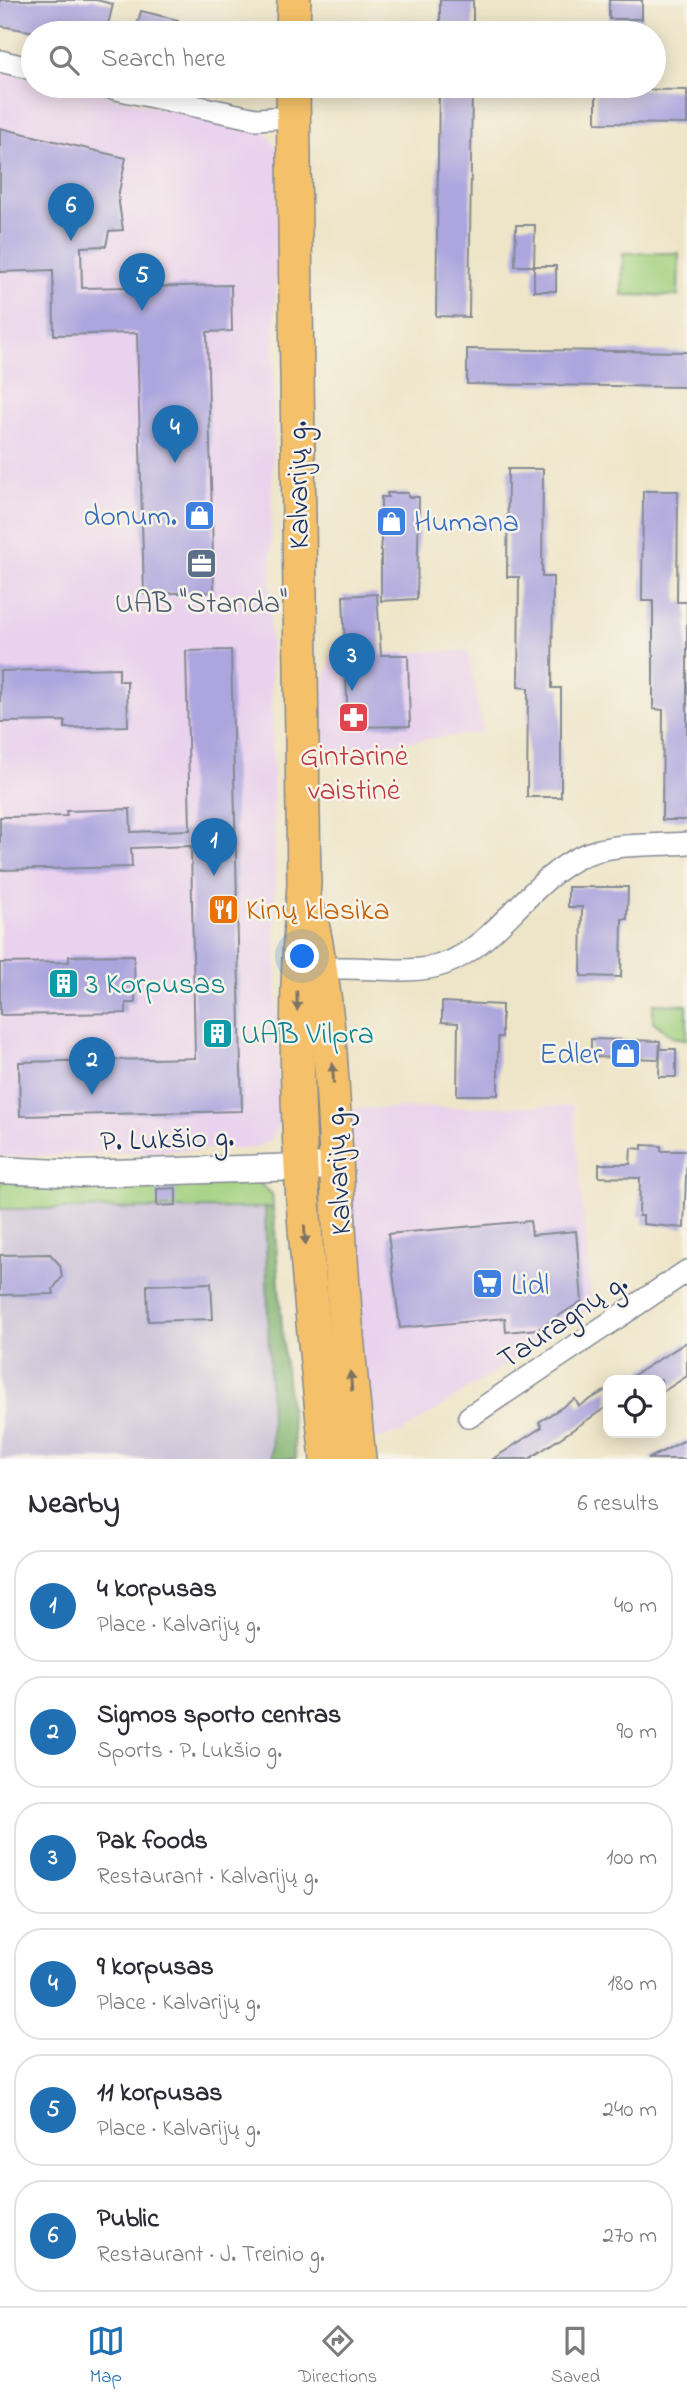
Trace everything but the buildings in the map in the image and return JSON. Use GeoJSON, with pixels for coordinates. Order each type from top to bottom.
{"type":"FeatureCollection","features":[{"type":"Feature","properties":{"kind":"main road"},"geometry":{"type":"LineString","coordinates":[[293,21],[294,0]]}},
{"type":"Feature","properties":{"kind":"main road","name":"Kalvarijų g."},"geometry":{"type":"LineString","coordinates":[[292,102],[304,885],[296,966],[301,1167],[327,1459]]}},
{"type":"Feature","properties":{"kind":"main road","name":"Kalvarijų g."},"geometry":{"type":"LineString","coordinates":[[304,885],[322,968],[332,1062],[342,1276],[359,1459]]}},
{"type":"Feature","properties":{"kind":"street"},"geometry":{"type":"LineString","coordinates":[[0,61],[21,66]]}},
{"type":"Feature","properties":{"kind":"street"},"geometry":{"type":"LineString","coordinates":[[158,98],[256,119],[292,102]]}},
{"type":"Feature","properties":{"kind":"street"},"geometry":{"type":"LineString","coordinates":[[322,968],[427,968],[444,964],[473,947],[537,888],[584,854],[600,850],[687,844]]}},
{"type":"Feature","properties":{"kind":"street","name":"P. Lukšio g."},"geometry":{"type":"LineString","coordinates":[[0,1170],[80,1174],[336,1166]]}},
{"type":"Feature","properties":{"kind":"street","name":"Tauragnų g."},"geometry":{"type":"LineString","coordinates":[[469,1417],[687,1271]]}},
{"type":"Feature","properties":{"kind":"shaded area"},"geometry":{"type":"Polygon","coordinates":[[[0,70],[21,75],[21,98],[118,98],[266,133],[278,149],[270,610],[279,1124],[270,1141],[254,1148],[0,1157],[0,70]]]}},
{"type":"Feature","properties":{"kind":"shaded area"},"geometry":{"type":"Polygon","coordinates":[[[468,651],[483,732],[324,753],[322,700],[331,654],[468,651]]]}},
{"type":"Feature","properties":{"kind":"shaded area"},"geometry":{"type":"Polygon","coordinates":[[[573,1106],[592,1307],[401,1433],[375,1439],[363,1364],[344,1109],[573,1106]]]}},
{"type":"Feature","properties":{"kind":"shaded area"},"geometry":{"type":"Polygon","coordinates":[[[265,1207],[272,1459],[0,1459],[0,1209],[265,1207]]]}},
{"type":"Feature","properties":{"kind":"green space"},"geometry":{"type":"Polygon","coordinates":[[[623,253],[679,253],[678,296],[622,295],[623,253]]]}},
{"type":"Feature","properties":{"kind":"green space"},"geometry":{"type":"Polygon","coordinates":[[[653,1004],[687,1005],[687,1039],[672,1037],[653,1021],[653,1004]]]}},
{"type":"Feature","properties":{"kind":"green space"},"geometry":{"type":"Polygon","coordinates":[[[0,1180],[60,1183],[258,1182],[272,1194],[273,1208],[0,1209],[0,1180]]]}},
{"type":"Feature","properties":{"kind":"green space"},"geometry":{"type":"Polygon","coordinates":[[[265,1207],[273,1208],[274,1215],[284,1355],[296,1459],[272,1459],[265,1207]]]}},
{"type":"Feature","properties":{"kind":"place","name":"Public"},"geometry":{"type":"Point","coordinates":[71,241]}},
{"type":"Feature","properties":{"kind":"place","name":"11 korpusas"},"geometry":{"type":"Point","coordinates":[142,311]}},
{"type":"Feature","properties":{"kind":"place","name":"9 korpusas"},"geometry":{"type":"Point","coordinates":[175,463]}},
{"type":"Feature","properties":{"kind":"place","name":"donum."},"geometry":{"type":"Point","coordinates":[200,515]}},
{"type":"Feature","properties":{"kind":"place","name":"Humana"},"geometry":{"type":"Point","coordinates":[391,521]}},
{"type":"Feature","properties":{"kind":"place","name":"UAB \"Standa\""},"geometry":{"type":"Point","coordinates":[201,564]}},
{"type":"Feature","properties":{"kind":"place","name":"Pak foods"},"geometry":{"type":"Point","coordinates":[352,691]}},
{"type":"Feature","properties":{"kind":"place","name":"Gintarinė vaistinė"},"geometry":{"type":"Point","coordinates":[354,717]}},
{"type":"Feature","properties":{"kind":"place","name":"4 korpusas"},"geometry":{"type":"Point","coordinates":[214,876]}},
{"type":"Feature","properties":{"kind":"place","name":"Kinų klasika"},"geometry":{"type":"Point","coordinates":[223,909]}},
{"type":"Feature","properties":{"kind":"place","name":"3 Korpusas"},"geometry":{"type":"Point","coordinates":[63,983]}},
{"type":"Feature","properties":{"kind":"place","name":"UAB Vilpra"},"geometry":{"type":"Point","coordinates":[218,1033]}},
{"type":"Feature","properties":{"kind":"place","name":"Edler"},"geometry":{"type":"Point","coordinates":[625,1053]}},
{"type":"Feature","properties":{"kind":"place","name":"Sigmos sporto centras"},"geometry":{"type":"Point","coordinates":[92,1095]}},
{"type":"Feature","properties":{"kind":"place","name":"Lidl"},"geometry":{"type":"Point","coordinates":[488,1284]}}]}
